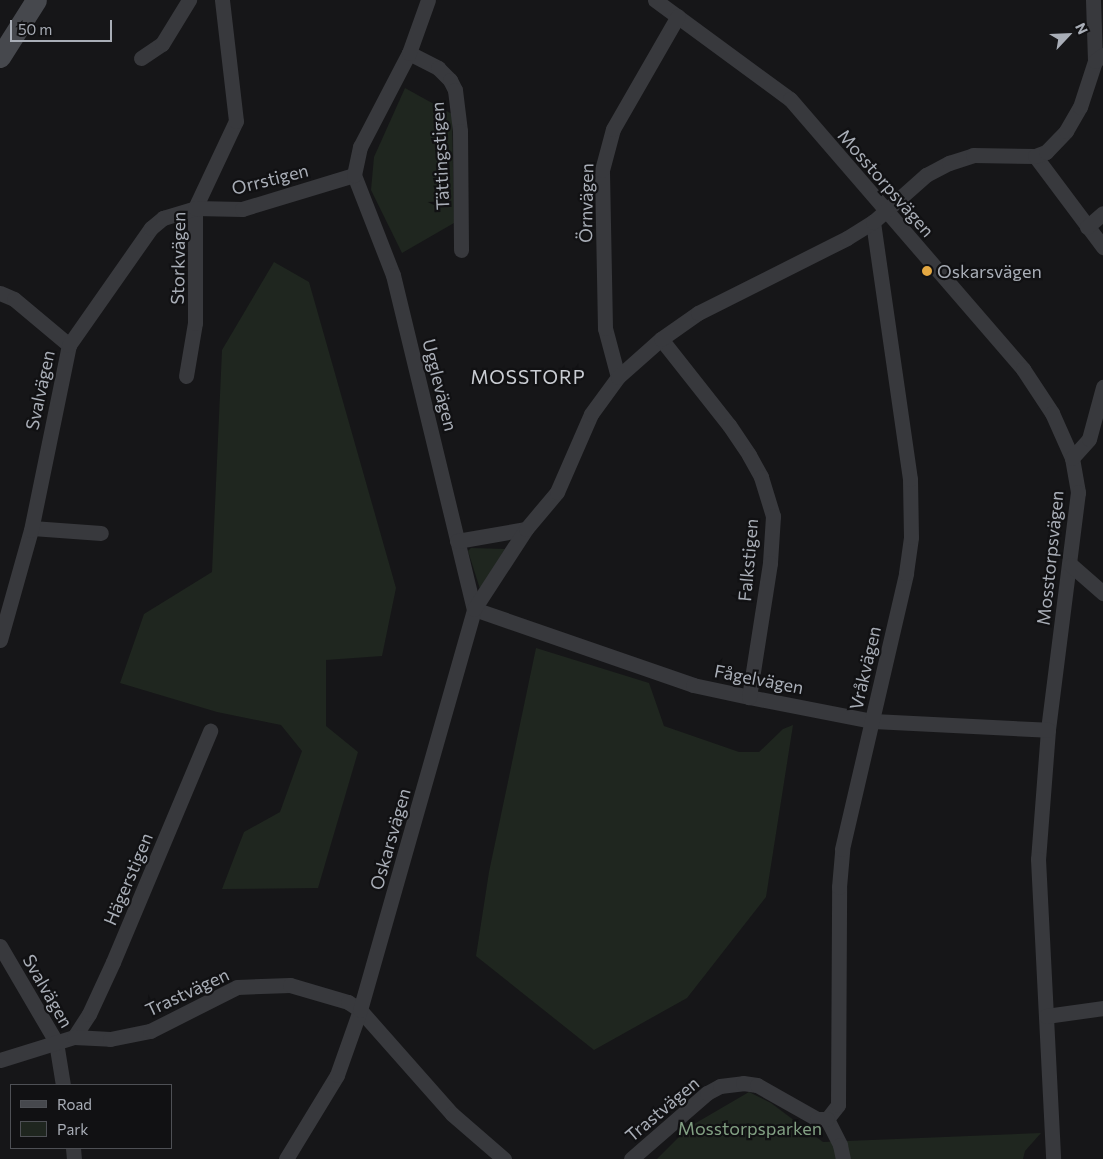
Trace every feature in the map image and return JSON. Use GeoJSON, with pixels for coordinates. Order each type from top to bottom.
{"type":"FeatureCollection","features":[{"type":"Feature","properties":{"kind":"main road"},"geometry":{"type":"LineString","coordinates":[[19,25],[30,0]]}},
{"type":"Feature","properties":{"kind":"main road"},"geometry":{"type":"LineString","coordinates":[[0,57],[36,0]]}},
{"type":"Feature","properties":{"kind":"street"},"geometry":{"type":"LineString","coordinates":[[141,58],[162,44],[189,0]]}},
{"type":"Feature","properties":{"kind":"street","name":"Storkvägen"},"geometry":{"type":"LineString","coordinates":[[186,376],[195,323],[195,208],[236,121],[222,0]]}},
{"type":"Feature","properties":{"kind":"street"},"geometry":{"type":"LineString","coordinates":[[354,174],[360,148],[409,53],[428,0]]}},
{"type":"Feature","properties":{"kind":"street","name":"Mosstorpsvägen"},"geometry":{"type":"LineString","coordinates":[[655,0],[790,99],[885,212],[1023,369],[1052,413],[1072,458],[1078,492],[1071,565],[1048,730],[1038,858],[1053,1159]]}},
{"type":"Feature","properties":{"kind":"street"},"geometry":{"type":"LineString","coordinates":[[1093,0],[1099,58],[1080,107],[1066,131],[1058,143],[1035,156],[1103,247]]}},
{"type":"Feature","properties":{"kind":"street","name":"Örnvägen"},"geometry":{"type":"LineString","coordinates":[[618,377],[605,328],[602,170],[613,129],[678,16]]}},
{"type":"Feature","properties":{"kind":"street","name":"Tättingstigen"},"geometry":{"type":"LineString","coordinates":[[409,53],[438,68],[455,90],[460,131],[461,250]]}},
{"type":"Feature","properties":{"kind":"street","name":"Oskarsvägen"},"geometry":{"type":"LineString","coordinates":[[286,1159],[337,1075],[360,1010],[474,609],[526,529],[557,492],[591,414],[618,377],[662,339],[731,294],[809,259],[872,222],[926,175],[960,158],[973,155],[1035,156]]}},
{"type":"Feature","properties":{"kind":"street","name":"Orrstigen"},"geometry":{"type":"LineString","coordinates":[[69,345],[152,228],[163,218],[195,208],[242,209],[354,174]]}},
{"type":"Feature","properties":{"kind":"street","name":"Ugglevägen"},"geometry":{"type":"LineString","coordinates":[[354,174],[393,275],[474,609]]}},
{"type":"Feature","properties":{"kind":"street"},"geometry":{"type":"LineString","coordinates":[[1087,227],[1103,213]]}},
{"type":"Feature","properties":{"kind":"street","name":"Vråkvägen"},"geometry":{"type":"LineString","coordinates":[[827,1119],[838,1105],[838,887],[842,849],[906,573],[911,507],[909,469],[872,222]]}},
{"type":"Feature","properties":{"kind":"street","name":"Svalvägen"},"geometry":{"type":"LineString","coordinates":[[0,293],[14,298],[69,345],[32,528],[5,602],[0,640]]}},
{"type":"Feature","properties":{"kind":"street","name":"Falkstigen"},"geometry":{"type":"LineString","coordinates":[[662,339],[730,424],[761,477],[773,516],[770,563],[749,697]]}},
{"type":"Feature","properties":{"kind":"street"},"geometry":{"type":"LineString","coordinates":[[1072,458],[1089,439],[1103,387]]}},
{"type":"Feature","properties":{"kind":"street"},"geometry":{"type":"LineString","coordinates":[[32,528],[101,533]]}},
{"type":"Feature","properties":{"kind":"street"},"geometry":{"type":"LineString","coordinates":[[458,541],[526,529]]}},
{"type":"Feature","properties":{"kind":"street"},"geometry":{"type":"LineString","coordinates":[[1071,565],[1103,593]]}},
{"type":"Feature","properties":{"kind":"street","name":"Fågelvägen"},"geometry":{"type":"LineString","coordinates":[[474,609],[693,685],[749,697],[873,720],[1048,730]]}},
{"type":"Feature","properties":{"kind":"street","name":"Hägerstigen"},"geometry":{"type":"LineString","coordinates":[[74,1037],[89,1014],[113,962],[210,732]]}},
{"type":"Feature","properties":{"kind":"street","name":"Svalvägen"},"geometry":{"type":"LineString","coordinates":[[0,946],[56,1042],[63,1084]]}},
{"type":"Feature","properties":{"kind":"street","name":"Trastvägen"},"geometry":{"type":"LineString","coordinates":[[0,1060],[74,1037],[110,1039],[150,1031],[237,987],[264,984],[290,985],[348,1002],[360,1010],[452,1114],[504,1159]]}},
{"type":"Feature","properties":{"kind":"street"},"geometry":{"type":"LineString","coordinates":[[1046,1016],[1103,1008]]}},
{"type":"Feature","properties":{"kind":"street","name":"Trastvägen"},"geometry":{"type":"LineString","coordinates":[[631,1159],[707,1093],[720,1086],[743,1083],[757,1085],[817,1119],[827,1119]]}},
{"type":"Feature","properties":{"kind":"street"},"geometry":{"type":"LineString","coordinates":[[827,1119],[840,1145],[843,1159]]}},
{"type":"Feature","properties":{"kind":"green space"},"geometry":{"type":"Polygon","coordinates":[[[405,88],[452,114],[454,223],[402,253],[371,190],[374,157],[405,88]]]}},
{"type":"Feature","properties":{"kind":"green space"},"geometry":{"type":"Polygon","coordinates":[[[274,262],[309,282],[396,588],[382,656],[326,660],[326,726],[358,752],[318,888],[222,889],[244,832],[280,812],[302,751],[281,725],[217,712],[120,683],[144,614],[212,572],[222,350],[274,262]]]}},
{"type":"Feature","properties":{"kind":"green space"},"geometry":{"type":"Polygon","coordinates":[[[471,548],[505,549],[480,589],[468,551],[471,548]]]}},
{"type":"Feature","properties":{"kind":"green space"},"geometry":{"type":"Polygon","coordinates":[[[536,648],[649,683],[664,726],[739,752],[759,752],[783,729],[793,725],[766,897],[687,998],[594,1050],[476,956],[489,872],[536,648]]]}},
{"type":"Feature","properties":{"kind":"green space","name":"Mosstorpsparken"},"geometry":{"type":"Polygon","coordinates":[[[749,1092],[771,1103],[823,1142],[1041,1133],[1025,1151],[1023,1159],[657,1159],[689,1127],[749,1092]]]}},
{"type":"Feature","properties":{"kind":"place","name":"Oskarsvägen"},"geometry":{"type":"Point","coordinates":[927,271]}},
{"type":"Feature","properties":{"kind":"district","name":"MOSSTORP"},"geometry":{"type":"Point","coordinates":[528,377]}}]}
